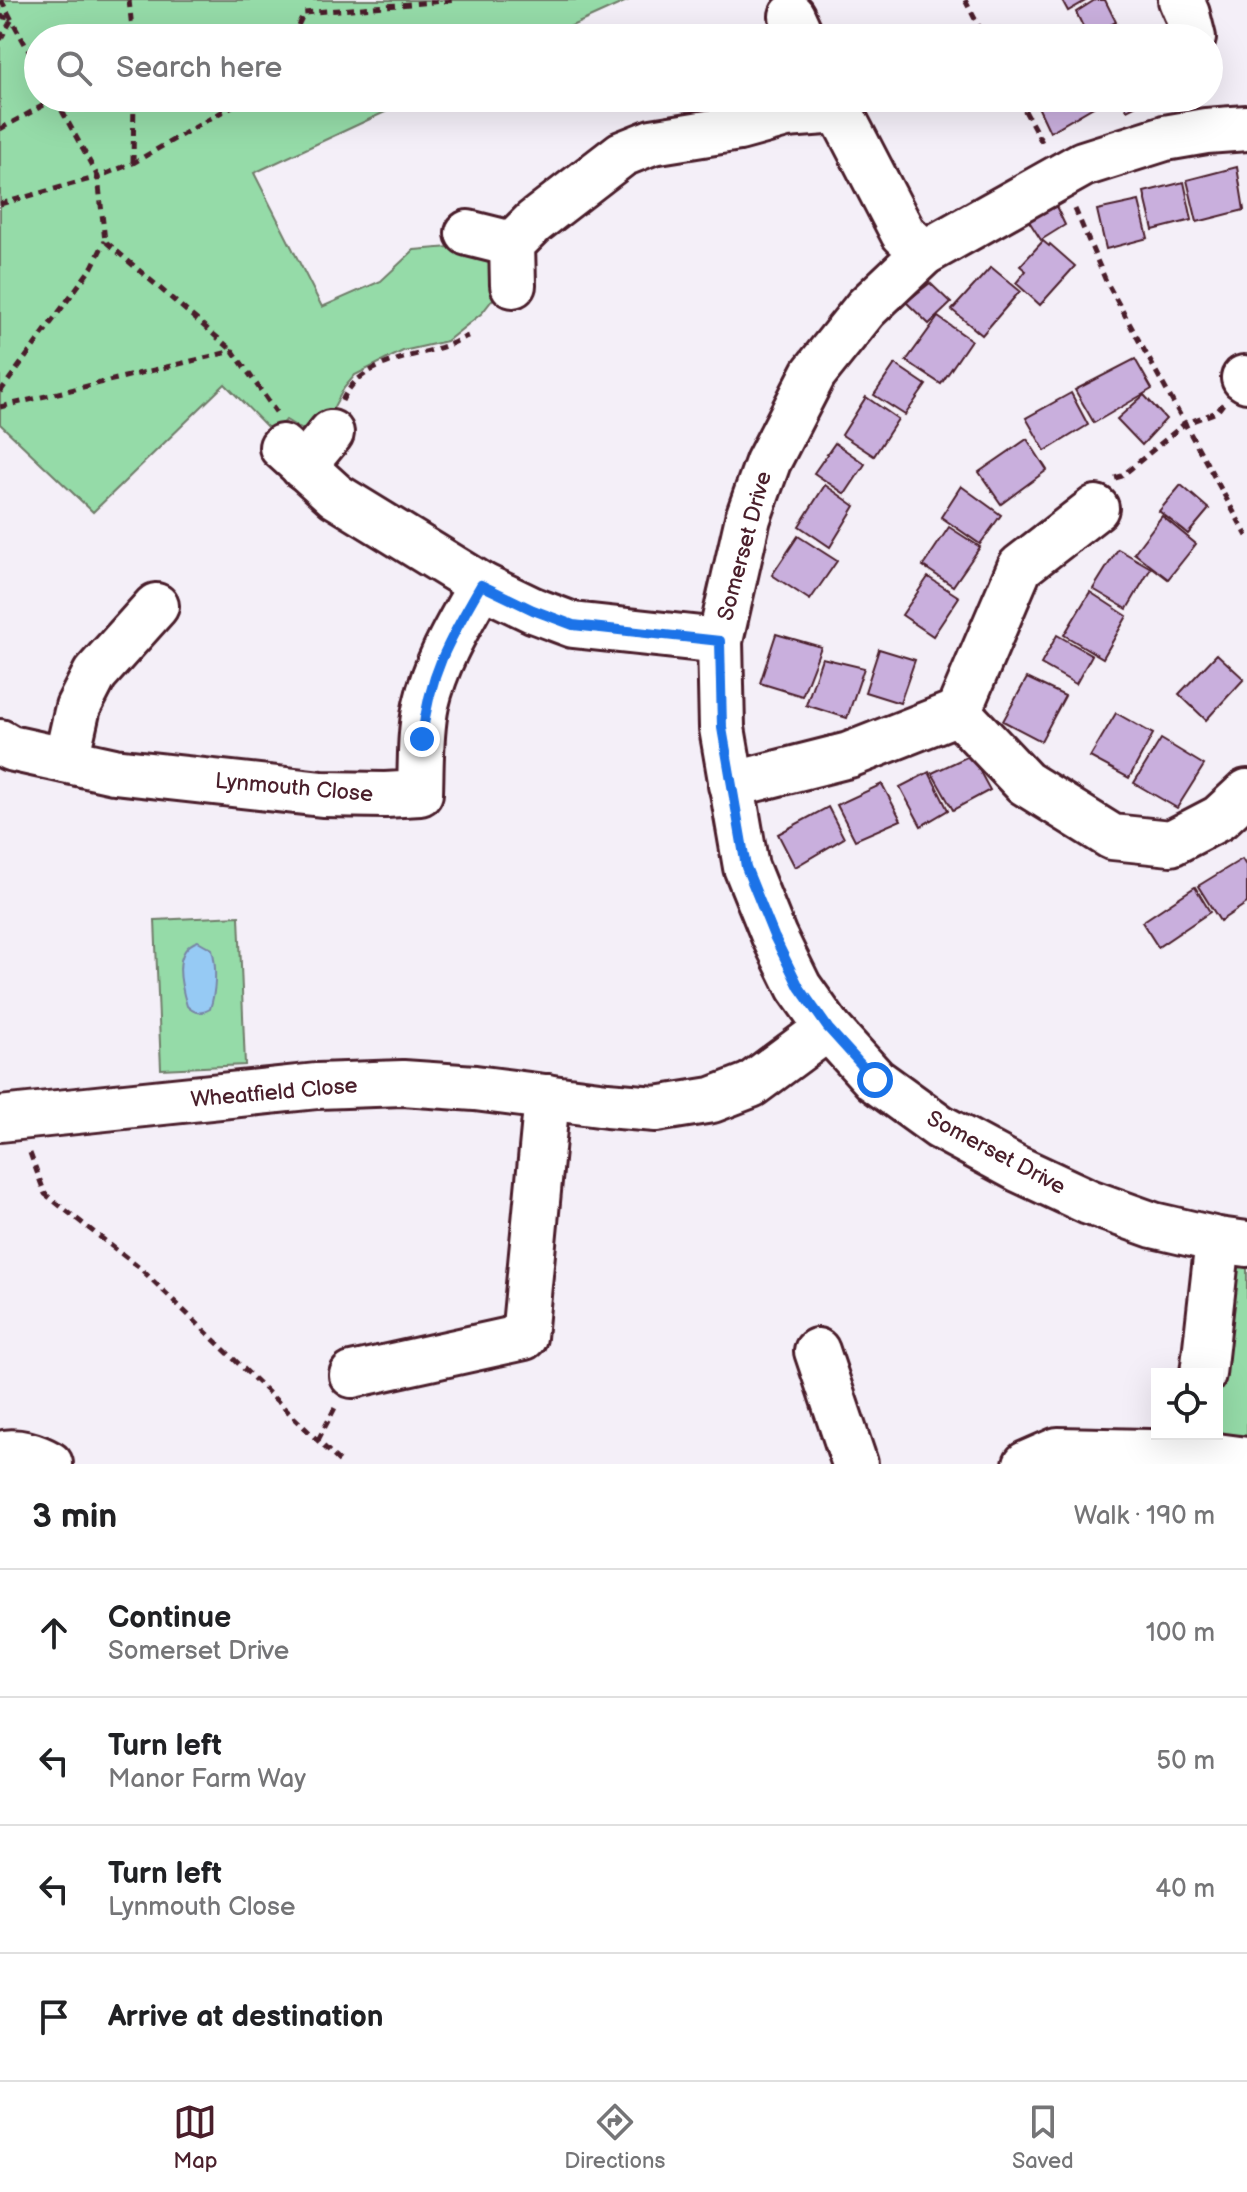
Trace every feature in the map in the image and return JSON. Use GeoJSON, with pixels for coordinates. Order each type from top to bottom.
{"type":"FeatureCollection","features":[{"type":"Feature","properties":{"kind":"street"},"geometry":{"type":"LineString","coordinates":[[1181,0],[1189,24]]}},
{"type":"Feature","properties":{"kind":"street"},"geometry":{"type":"LineString","coordinates":[[468,233],[512,265],[534,222],[622,154],[652,142],[739,128],[800,112]]}},
{"type":"Feature","properties":{"kind":"street"},"geometry":{"type":"LineString","coordinates":[[840,112],[903,233],[924,253]]}},
{"type":"Feature","properties":{"kind":"street","name":"Somerset Drive"},"geometry":{"type":"LineString","coordinates":[[1219,119],[1119,151],[1060,176],[924,253],[866,308],[814,373],[768,462],[748,518],[720,641],[722,728],[746,867],[799,987],[828,1028],[875,1080],[940,1127],[1018,1169],[1089,1202],[1153,1225],[1232,1242]]}},
{"type":"Feature","properties":{"kind":"street"},"geometry":{"type":"LineString","coordinates":[[331,433],[292,457],[336,496],[481,585],[573,625],[720,641]]}},
{"type":"Feature","properties":{"kind":"street"},"geometry":{"type":"LineString","coordinates":[[731,785],[849,755],[958,712],[1020,567],[1096,508]]}},
{"type":"Feature","properties":{"kind":"street","name":"Lynmouth Close"},"geometry":{"type":"LineString","coordinates":[[0,742],[10,748],[114,771],[322,794],[420,793],[424,717],[435,673],[450,638],[481,585]]}},
{"type":"Feature","properties":{"kind":"street"},"geometry":{"type":"LineString","coordinates":[[66,760],[78,707],[95,674],[156,606]]}},
{"type":"Feature","properties":{"kind":"street"},"geometry":{"type":"LineString","coordinates":[[958,712],[1025,783],[1112,837],[1171,843],[1219,818],[1247,792]]}},
{"type":"Feature","properties":{"kind":"street","name":"Wheatfield Close"},"geometry":{"type":"LineString","coordinates":[[0,1119],[317,1086],[403,1083],[656,1109],[712,1100],[751,1085],[828,1028]]}},
{"type":"Feature","properties":{"kind":"street"},"geometry":{"type":"LineString","coordinates":[[352,1375],[524,1337],[547,1097]]}},
{"type":"Feature","properties":{"kind":"street"},"geometry":{"type":"LineString","coordinates":[[1204,1368],[1232,1242]]}},
{"type":"Feature","properties":{"kind":"street"},"geometry":{"type":"LineString","coordinates":[[817,1351],[855,1464]]}},
{"type":"Feature","properties":{"kind":"street"},"geometry":{"type":"LineString","coordinates":[[1026,1464],[1058,1450],[1195,1443],[1247,1460]]}},
{"type":"Feature","properties":{"kind":"street"},"geometry":{"type":"LineString","coordinates":[[0,1454],[28,1454],[50,1464]]}},
{"type":"Feature","properties":{"kind":"path"},"geometry":{"type":"LineString","coordinates":[[1,0],[24,42]]}},
{"type":"Feature","properties":{"kind":"path"},"geometry":{"type":"LineString","coordinates":[[129,0],[132,24]]}},
{"type":"Feature","properties":{"kind":"path"},"geometry":{"type":"LineString","coordinates":[[299,24],[304,13],[457,0]]}},
{"type":"Feature","properties":{"kind":"path"},"geometry":{"type":"LineString","coordinates":[[965,0],[978,24]]}},
{"type":"Feature","properties":{"kind":"path"},"geometry":{"type":"LineString","coordinates":[[0,16],[12,19]]}},
{"type":"Feature","properties":{"kind":"path"},"geometry":{"type":"LineString","coordinates":[[0,40],[12,19]]}},
{"type":"Feature","properties":{"kind":"path"},"geometry":{"type":"LineString","coordinates":[[0,129],[31,112]]}},
{"type":"Feature","properties":{"kind":"path"},"geometry":{"type":"LineString","coordinates":[[0,392],[92,267],[105,241],[98,177],[62,112]]}},
{"type":"Feature","properties":{"kind":"path"},"geometry":{"type":"LineString","coordinates":[[133,163],[134,112]]}},
{"type":"Feature","properties":{"kind":"path"},"geometry":{"type":"LineString","coordinates":[[0,204],[98,177],[133,163],[222,112]]}},
{"type":"Feature","properties":{"kind":"path"},"geometry":{"type":"LineString","coordinates":[[1026,112],[1060,176],[1106,281],[1247,536]]}},
{"type":"Feature","properties":{"kind":"path"},"geometry":{"type":"LineString","coordinates":[[105,241],[233,351],[283,423],[292,457]]}},
{"type":"Feature","properties":{"kind":"path"},"geometry":{"type":"LineString","coordinates":[[331,433],[346,392],[358,377],[397,358],[444,346],[468,336]]}},
{"type":"Feature","properties":{"kind":"path"},"geometry":{"type":"LineString","coordinates":[[0,407],[233,351]]}},
{"type":"Feature","properties":{"kind":"path"},"geometry":{"type":"LineString","coordinates":[[1096,508],[1085,488],[1122,476],[1184,424],[1217,412],[1245,379]]}},
{"type":"Feature","properties":{"kind":"path"},"geometry":{"type":"LineString","coordinates":[[45,1194],[141,1269],[342,1464]]}},
{"type":"Feature","properties":{"kind":"green space"},"geometry":{"type":"Polygon","coordinates":[[[0,0],[629,0],[576,24],[24,24],[24,112],[385,112],[254,173],[322,307],[381,281],[414,250],[450,247],[492,261],[499,291],[482,313],[447,341],[403,351],[355,375],[344,388],[323,427],[306,432],[286,420],[274,434],[225,384],[93,512],[0,424],[0,0]]]}},
{"type":"Feature","properties":{"kind":"green space"},"geometry":{"type":"Polygon","coordinates":[[[239,916],[245,1065],[161,1069],[155,920],[239,916]]]}},
{"type":"Feature","properties":{"kind":"green space"},"geometry":{"type":"Polygon","coordinates":[[[1218,1240],[1247,1244],[1247,1460],[1223,1439],[1223,1368],[1217,1368],[1218,1240]]]}},
{"type":"Feature","properties":{"kind":"water"},"geometry":{"type":"Polygon","coordinates":[[[198,941],[212,949],[214,995],[210,1009],[195,1012],[187,1006],[180,969],[184,952],[198,941]]]}},
{"type":"Feature","properties":{"kind":"building"},"geometry":{"type":"Polygon","coordinates":[[[1062,0],[1087,0],[1068,11],[1062,0]]]}},
{"type":"Feature","properties":{"kind":"building"},"geometry":{"type":"Polygon","coordinates":[[[1095,0],[1105,0],[1116,22],[1082,24],[1076,12],[1095,0]]]}},
{"type":"Feature","properties":{"kind":"building"},"geometry":{"type":"Polygon","coordinates":[[[1041,112],[1085,112],[1050,132],[1041,112]]]}},
{"type":"Feature","properties":{"kind":"building"},"geometry":{"type":"Polygon","coordinates":[[[1237,167],[1244,210],[1197,222],[1187,180],[1237,167]]]}},
{"type":"Feature","properties":{"kind":"building"},"geometry":{"type":"Polygon","coordinates":[[[1184,182],[1192,220],[1153,230],[1144,192],[1184,182]]]}},
{"type":"Feature","properties":{"kind":"building"},"geometry":{"type":"Polygon","coordinates":[[[1139,201],[1148,238],[1106,249],[1097,210],[1139,201]]]}},
{"type":"Feature","properties":{"kind":"building"},"geometry":{"type":"Polygon","coordinates":[[[1054,202],[1065,225],[1041,240],[1027,218],[1054,202]]]}},
{"type":"Feature","properties":{"kind":"building"},"geometry":{"type":"Polygon","coordinates":[[[1043,241],[1075,266],[1040,305],[1016,283],[1026,271],[1020,266],[1043,241]]]}},
{"type":"Feature","properties":{"kind":"building"},"geometry":{"type":"Polygon","coordinates":[[[991,267],[1020,291],[982,335],[952,310],[991,267]]]}},
{"type":"Feature","properties":{"kind":"building"},"geometry":{"type":"Polygon","coordinates":[[[930,283],[951,303],[929,324],[906,302],[930,283]]]}},
{"type":"Feature","properties":{"kind":"building"},"geometry":{"type":"Polygon","coordinates":[[[938,317],[971,340],[941,384],[906,361],[938,317]]]}},
{"type":"Feature","properties":{"kind":"building"},"geometry":{"type":"Polygon","coordinates":[[[1135,359],[1152,389],[1094,423],[1075,390],[1135,359]]]}},
{"type":"Feature","properties":{"kind":"building"},"geometry":{"type":"Polygon","coordinates":[[[895,364],[926,385],[905,415],[874,395],[895,364]]]}},
{"type":"Feature","properties":{"kind":"building"},"geometry":{"type":"Polygon","coordinates":[[[1071,393],[1088,425],[1045,451],[1026,418],[1071,393]]]}},
{"type":"Feature","properties":{"kind":"building"},"geometry":{"type":"Polygon","coordinates":[[[1144,395],[1166,419],[1142,445],[1117,419],[1144,395]]]}},
{"type":"Feature","properties":{"kind":"building"},"geometry":{"type":"Polygon","coordinates":[[[866,397],[898,419],[874,456],[842,435],[866,397]]]}},
{"type":"Feature","properties":{"kind":"building"},"geometry":{"type":"Polygon","coordinates":[[[1027,439],[1047,470],[1001,504],[979,472],[1027,439]]]}},
{"type":"Feature","properties":{"kind":"building"},"geometry":{"type":"Polygon","coordinates":[[[835,443],[865,464],[845,494],[814,473],[835,443]]]}},
{"type":"Feature","properties":{"kind":"building"},"geometry":{"type":"Polygon","coordinates":[[[825,485],[855,506],[830,547],[799,526],[825,485]]]}},
{"type":"Feature","properties":{"kind":"building"},"geometry":{"type":"Polygon","coordinates":[[[1181,485],[1209,509],[1188,534],[1159,511],[1181,485]]]}},
{"type":"Feature","properties":{"kind":"building"},"geometry":{"type":"Polygon","coordinates":[[[961,486],[1001,515],[980,544],[941,517],[961,486]]]}},
{"type":"Feature","properties":{"kind":"building"},"geometry":{"type":"Polygon","coordinates":[[[1162,516],[1196,544],[1168,579],[1134,553],[1162,516]]]}},
{"type":"Feature","properties":{"kind":"building"},"geometry":{"type":"Polygon","coordinates":[[[949,527],[980,547],[953,586],[923,566],[949,527]]]}},
{"type":"Feature","properties":{"kind":"building"},"geometry":{"type":"Polygon","coordinates":[[[798,536],[837,561],[810,600],[772,575],[798,536]]]}},
{"type":"Feature","properties":{"kind":"building"},"geometry":{"type":"Polygon","coordinates":[[[1118,549],[1151,568],[1127,609],[1093,589],[1118,549]]]}},
{"type":"Feature","properties":{"kind":"building"},"geometry":{"type":"Polygon","coordinates":[[[928,577],[959,597],[933,636],[902,615],[928,577]]]}},
{"type":"Feature","properties":{"kind":"building"},"geometry":{"type":"Polygon","coordinates":[[[1090,592],[1127,616],[1103,658],[1064,635],[1090,592]]]}},
{"type":"Feature","properties":{"kind":"building"},"geometry":{"type":"Polygon","coordinates":[[[776,634],[821,647],[802,696],[760,683],[776,634]]]}},
{"type":"Feature","properties":{"kind":"building"},"geometry":{"type":"Polygon","coordinates":[[[1057,635],[1092,655],[1076,684],[1041,664],[1057,635]]]}},
{"type":"Feature","properties":{"kind":"building"},"geometry":{"type":"Polygon","coordinates":[[[879,649],[915,660],[900,703],[865,692],[879,649]]]}},
{"type":"Feature","properties":{"kind":"building"},"geometry":{"type":"Polygon","coordinates":[[[1217,654],[1244,679],[1206,720],[1179,694],[1217,654]]]}},
{"type":"Feature","properties":{"kind":"building"},"geometry":{"type":"Polygon","coordinates":[[[822,658],[864,668],[847,718],[806,705],[822,658]]]}},
{"type":"Feature","properties":{"kind":"building"},"geometry":{"type":"Polygon","coordinates":[[[1027,678],[1065,696],[1041,741],[1003,721],[1027,678]]]}},
{"type":"Feature","properties":{"kind":"building"},"geometry":{"type":"Polygon","coordinates":[[[1116,713],[1153,734],[1129,778],[1090,757],[1116,713]]]}},
{"type":"Feature","properties":{"kind":"building"},"geometry":{"type":"Polygon","coordinates":[[[1161,739],[1204,765],[1177,808],[1134,783],[1161,739]]]}},
{"type":"Feature","properties":{"kind":"building"},"geometry":{"type":"Polygon","coordinates":[[[971,755],[990,790],[953,810],[932,773],[971,755]]]}},
{"type":"Feature","properties":{"kind":"building"},"geometry":{"type":"Polygon","coordinates":[[[929,772],[948,810],[921,826],[900,787],[929,772]]]}},
{"type":"Feature","properties":{"kind":"building"},"geometry":{"type":"Polygon","coordinates":[[[882,784],[901,820],[855,840],[837,805],[882,784]]]}},
{"type":"Feature","properties":{"kind":"building"},"geometry":{"type":"Polygon","coordinates":[[[828,807],[844,838],[795,867],[778,834],[828,807]]]}},
{"type":"Feature","properties":{"kind":"building"},"geometry":{"type":"Polygon","coordinates":[[[1242,859],[1247,867],[1247,903],[1220,921],[1198,886],[1242,859]]]}},
{"type":"Feature","properties":{"kind":"building"},"geometry":{"type":"Polygon","coordinates":[[[1195,887],[1210,912],[1158,947],[1142,922],[1195,887]]]}},
{"type":"Feature","properties":{"kind":"route"},"geometry":{"type":"LineString","coordinates":[[422,739],[435,673],[450,638],[481,585],[573,625],[720,641],[722,728],[746,867],[799,987],[828,1028],[875,1080]]}}]}
